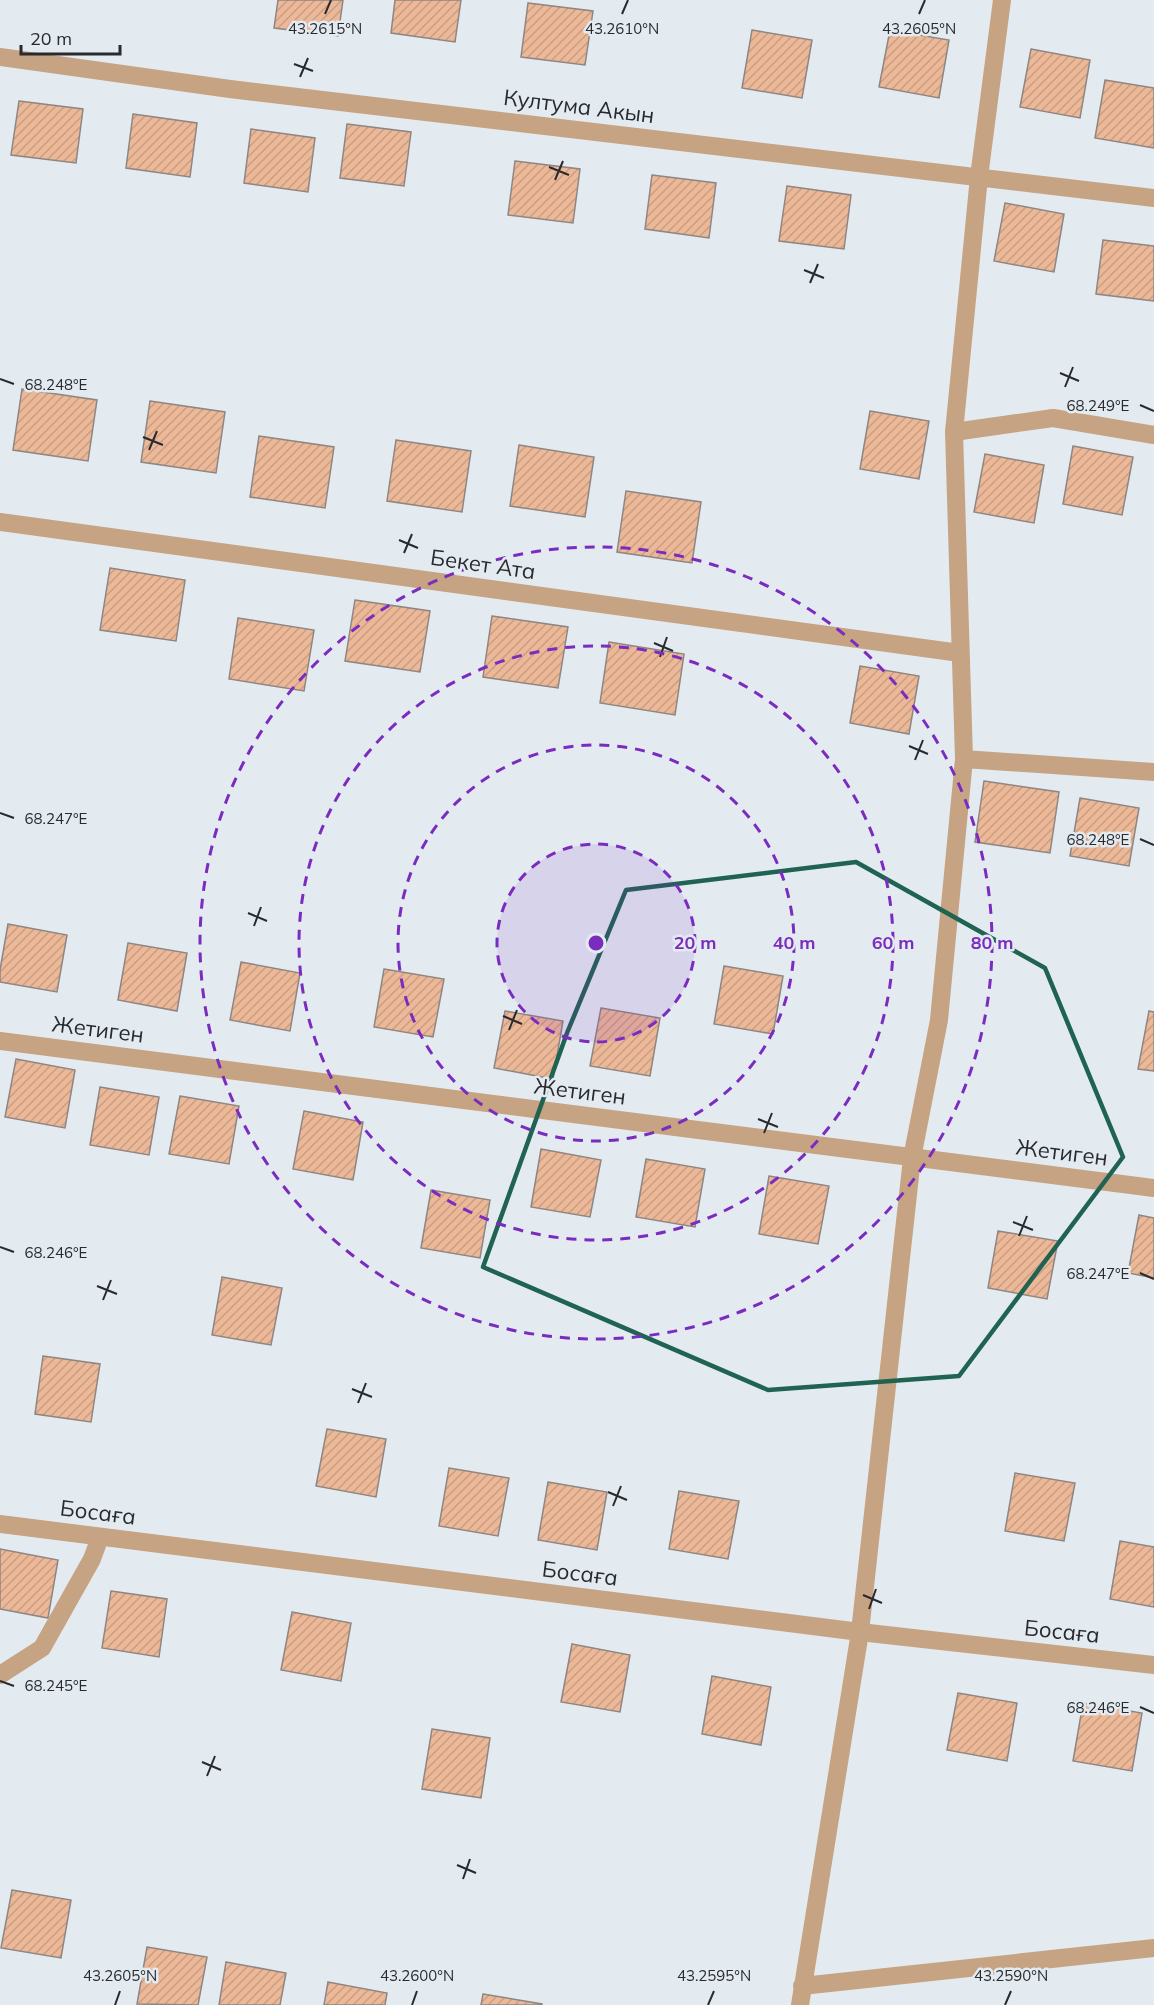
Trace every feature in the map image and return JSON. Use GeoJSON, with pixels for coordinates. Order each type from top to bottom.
{"type":"FeatureCollection","features":[{"type":"Feature","properties":{"kind":"street"},"geometry":{"type":"LineString","coordinates":[[800,2005],[860,1632],[912,1158],[939,1020],[964,759],[954,432],[979,177],[1002,0]]}},
{"type":"Feature","properties":{"kind":"street","name":"Култума Акын"},"geometry":{"type":"LineString","coordinates":[[0,57],[230,89],[1154,198]]}},
{"type":"Feature","properties":{"kind":"street"},"geometry":{"type":"LineString","coordinates":[[954,432],[1053,418],[1154,435]]}},
{"type":"Feature","properties":{"kind":"street","name":"Бекет Ата"},"geometry":{"type":"LineString","coordinates":[[0,522],[960,653]]}},
{"type":"Feature","properties":{"kind":"street"},"geometry":{"type":"LineString","coordinates":[[964,759],[1154,772]]}},
{"type":"Feature","properties":{"kind":"street","name":"Жетиген"},"geometry":{"type":"LineString","coordinates":[[0,1041],[1154,1188]]}},
{"type":"Feature","properties":{"kind":"street","name":"Босаға"},"geometry":{"type":"LineString","coordinates":[[0,1524],[860,1632],[1154,1665]]}},
{"type":"Feature","properties":{"kind":"street"},"geometry":{"type":"LineString","coordinates":[[0,1676],[42,1648],[92,1559],[100,1537]]}},
{"type":"Feature","properties":{"kind":"street"},"geometry":{"type":"LineString","coordinates":[[802,1986],[1154,1948]]}},
{"type":"Feature","properties":{"kind":"highlighted area"},"geometry":{"type":"Polygon","coordinates":[[[856,862],[1045,968],[1123,1157],[959,1376],[768,1390],[483,1267],[567,1033],[626,890],[856,862]]]}},
{"type":"Feature","properties":{"kind":"building"},"geometry":{"type":"Polygon","coordinates":[[[278,0],[343,0],[338,36],[274,28],[278,0]]]}},
{"type":"Feature","properties":{"kind":"building"},"geometry":{"type":"Polygon","coordinates":[[[395,0],[461,0],[455,42],[391,33],[395,0]]]}},
{"type":"Feature","properties":{"kind":"building"},"geometry":{"type":"Polygon","coordinates":[[[528,3],[593,11],[585,65],[521,57],[528,3]]]}},
{"type":"Feature","properties":{"kind":"building"},"geometry":{"type":"Polygon","coordinates":[[[752,30],[812,40],[802,98],[742,88],[752,30]]]}},
{"type":"Feature","properties":{"kind":"building"},"geometry":{"type":"Polygon","coordinates":[[[890,30],[949,40],[939,98],[879,87],[890,30]]]}},
{"type":"Feature","properties":{"kind":"building"},"geometry":{"type":"Polygon","coordinates":[[[1031,49],[1090,60],[1080,118],[1020,107],[1031,49]]]}},
{"type":"Feature","properties":{"kind":"building"},"geometry":{"type":"Polygon","coordinates":[[[1105,80],[1154,88],[1154,148],[1095,138],[1105,80]]]}},
{"type":"Feature","properties":{"kind":"building"},"geometry":{"type":"Polygon","coordinates":[[[19,101],[83,109],[76,163],[11,155],[19,101]]]}},
{"type":"Feature","properties":{"kind":"building"},"geometry":{"type":"Polygon","coordinates":[[[133,114],[197,123],[190,177],[126,168],[133,114]]]}},
{"type":"Feature","properties":{"kind":"building"},"geometry":{"type":"Polygon","coordinates":[[[347,124],[411,132],[404,186],[340,178],[347,124]]]}},
{"type":"Feature","properties":{"kind":"building"},"geometry":{"type":"Polygon","coordinates":[[[251,129],[315,138],[308,192],[244,183],[251,129]]]}},
{"type":"Feature","properties":{"kind":"building"},"geometry":{"type":"Polygon","coordinates":[[[515,161],[580,169],[573,223],[508,215],[515,161]]]}},
{"type":"Feature","properties":{"kind":"building"},"geometry":{"type":"Polygon","coordinates":[[[652,175],[716,183],[709,238],[645,229],[652,175]]]}},
{"type":"Feature","properties":{"kind":"building"},"geometry":{"type":"Polygon","coordinates":[[[787,186],[851,195],[844,249],[779,241],[787,186]]]}},
{"type":"Feature","properties":{"kind":"building"},"geometry":{"type":"Polygon","coordinates":[[[1005,203],[1064,214],[1054,272],[994,261],[1005,203]]]}},
{"type":"Feature","properties":{"kind":"building"},"geometry":{"type":"Polygon","coordinates":[[[1103,240],[1154,246],[1154,301],[1096,294],[1103,240]]]}},
{"type":"Feature","properties":{"kind":"building"},"geometry":{"type":"Polygon","coordinates":[[[22,389],[97,400],[88,461],[13,450],[22,389]]]}},
{"type":"Feature","properties":{"kind":"building"},"geometry":{"type":"Polygon","coordinates":[[[150,401],[225,412],[216,473],[141,462],[150,401]]]}},
{"type":"Feature","properties":{"kind":"building"},"geometry":{"type":"Polygon","coordinates":[[[870,411],[929,421],[919,479],[860,469],[870,411]]]}},
{"type":"Feature","properties":{"kind":"building"},"geometry":{"type":"Polygon","coordinates":[[[259,436],[334,447],[325,508],[250,497],[259,436]]]}},
{"type":"Feature","properties":{"kind":"building"},"geometry":{"type":"Polygon","coordinates":[[[396,440],[471,451],[462,512],[387,501],[396,440]]]}},
{"type":"Feature","properties":{"kind":"building"},"geometry":{"type":"Polygon","coordinates":[[[519,445],[594,457],[585,517],[510,506],[519,445]]]}},
{"type":"Feature","properties":{"kind":"building"},"geometry":{"type":"Polygon","coordinates":[[[1073,446],[1133,457],[1122,515],[1063,504],[1073,446]]]}},
{"type":"Feature","properties":{"kind":"building"},"geometry":{"type":"Polygon","coordinates":[[[985,454],[1044,465],[1034,523],[974,512],[985,454]]]}},
{"type":"Feature","properties":{"kind":"building"},"geometry":{"type":"Polygon","coordinates":[[[626,491],[701,502],[692,563],[617,552],[626,491]]]}},
{"type":"Feature","properties":{"kind":"building"},"geometry":{"type":"Polygon","coordinates":[[[110,568],[185,580],[176,641],[100,630],[110,568]]]}},
{"type":"Feature","properties":{"kind":"building"},"geometry":{"type":"Polygon","coordinates":[[[355,600],[430,611],[420,672],[345,661],[355,600]]]}},
{"type":"Feature","properties":{"kind":"building"},"geometry":{"type":"Polygon","coordinates":[[[492,616],[568,627],[558,688],[483,677],[492,616]]]}},
{"type":"Feature","properties":{"kind":"building"},"geometry":{"type":"Polygon","coordinates":[[[238,618],[314,630],[304,691],[229,679],[238,618]]]}},
{"type":"Feature","properties":{"kind":"building"},"geometry":{"type":"Polygon","coordinates":[[[609,642],[684,654],[675,715],[600,703],[609,642]]]}},
{"type":"Feature","properties":{"kind":"building"},"geometry":{"type":"Polygon","coordinates":[[[860,666],[919,676],[909,734],[850,723],[860,666]]]}},
{"type":"Feature","properties":{"kind":"building"},"geometry":{"type":"Polygon","coordinates":[[[984,781],[1059,792],[1050,853],[975,842],[984,781]]]}},
{"type":"Feature","properties":{"kind":"building"},"geometry":{"type":"Polygon","coordinates":[[[1080,798],[1139,808],[1129,866],[1070,856],[1080,798]]]}},
{"type":"Feature","properties":{"kind":"building"},"geometry":{"type":"Polygon","coordinates":[[[8,924],[67,935],[57,992],[0,982],[8,924]]]}},
{"type":"Feature","properties":{"kind":"building"},"geometry":{"type":"Polygon","coordinates":[[[128,943],[187,953],[177,1011],[118,1000],[128,943]]]}},
{"type":"Feature","properties":{"kind":"building"},"geometry":{"type":"Polygon","coordinates":[[[241,962],[300,973],[290,1031],[230,1020],[241,962]]]}},
{"type":"Feature","properties":{"kind":"building"},"geometry":{"type":"Polygon","coordinates":[[[724,966],[783,976],[773,1034],[714,1024],[724,966]]]}},
{"type":"Feature","properties":{"kind":"building"},"geometry":{"type":"Polygon","coordinates":[[[384,969],[444,979],[433,1037],[374,1027],[384,969]]]}},
{"type":"Feature","properties":{"kind":"building"},"geometry":{"type":"Polygon","coordinates":[[[601,1008],[660,1018],[650,1076],[590,1066],[601,1008]]]}},
{"type":"Feature","properties":{"kind":"building"},"geometry":{"type":"Polygon","coordinates":[[[505,1011],[563,1021],[553,1079],[494,1068],[505,1011]]]}},
{"type":"Feature","properties":{"kind":"building"},"geometry":{"type":"Polygon","coordinates":[[[1149,1011],[1154,1012],[1154,1071],[1138,1069],[1149,1011]]]}},
{"type":"Feature","properties":{"kind":"building"},"geometry":{"type":"Polygon","coordinates":[[[16,1059],[75,1070],[65,1128],[5,1117],[16,1059]]]}},
{"type":"Feature","properties":{"kind":"building"},"geometry":{"type":"Polygon","coordinates":[[[100,1087],[159,1097],[149,1155],[90,1145],[100,1087]]]}},
{"type":"Feature","properties":{"kind":"building"},"geometry":{"type":"Polygon","coordinates":[[[180,1096],[239,1106],[229,1164],[169,1154],[180,1096]]]}},
{"type":"Feature","properties":{"kind":"building"},"geometry":{"type":"Polygon","coordinates":[[[304,1111],[363,1122],[353,1180],[293,1169],[304,1111]]]}},
{"type":"Feature","properties":{"kind":"building"},"geometry":{"type":"Polygon","coordinates":[[[541,1149],[601,1160],[590,1217],[531,1207],[541,1149]]]}},
{"type":"Feature","properties":{"kind":"building"},"geometry":{"type":"Polygon","coordinates":[[[646,1159],[705,1169],[695,1227],[636,1217],[646,1159]]]}},
{"type":"Feature","properties":{"kind":"building"},"geometry":{"type":"Polygon","coordinates":[[[769,1176],[829,1186],[818,1244],[759,1234],[769,1176]]]}},
{"type":"Feature","properties":{"kind":"building"},"geometry":{"type":"Polygon","coordinates":[[[431,1190],[490,1200],[480,1258],[421,1248],[431,1190]]]}},
{"type":"Feature","properties":{"kind":"building"},"geometry":{"type":"Polygon","coordinates":[[[1139,1215],[1154,1218],[1154,1278],[1128,1273],[1139,1215]]]}},
{"type":"Feature","properties":{"kind":"building"},"geometry":{"type":"Polygon","coordinates":[[[998,1231],[1058,1241],[1047,1299],[988,1288],[998,1231]]]}},
{"type":"Feature","properties":{"kind":"building"},"geometry":{"type":"Polygon","coordinates":[[[222,1277],[282,1288],[271,1345],[212,1335],[222,1277]]]}},
{"type":"Feature","properties":{"kind":"building"},"geometry":{"type":"Polygon","coordinates":[[[43,1356],[100,1364],[91,1422],[35,1414],[43,1356]]]}},
{"type":"Feature","properties":{"kind":"building"},"geometry":{"type":"Polygon","coordinates":[[[327,1429],[386,1439],[376,1497],[316,1486],[327,1429]]]}},
{"type":"Feature","properties":{"kind":"building"},"geometry":{"type":"Polygon","coordinates":[[[449,1468],[509,1478],[498,1536],[439,1526],[449,1468]]]}},
{"type":"Feature","properties":{"kind":"building"},"geometry":{"type":"Polygon","coordinates":[[[1015,1473],[1075,1483],[1064,1541],[1005,1531],[1015,1473]]]}},
{"type":"Feature","properties":{"kind":"building"},"geometry":{"type":"Polygon","coordinates":[[[548,1482],[607,1492],[597,1550],[538,1540],[548,1482]]]}},
{"type":"Feature","properties":{"kind":"building"},"geometry":{"type":"Polygon","coordinates":[[[679,1491],[739,1501],[728,1559],[669,1549],[679,1491]]]}},
{"type":"Feature","properties":{"kind":"building"},"geometry":{"type":"Polygon","coordinates":[[[1120,1541],[1154,1547],[1154,1607],[1110,1599],[1120,1541]]]}},
{"type":"Feature","properties":{"kind":"building"},"geometry":{"type":"Polygon","coordinates":[[[0,1549],[58,1560],[48,1618],[0,1609],[0,1549]]]}},
{"type":"Feature","properties":{"kind":"building"},"geometry":{"type":"Polygon","coordinates":[[[111,1591],[167,1599],[159,1657],[102,1648],[111,1591]]]}},
{"type":"Feature","properties":{"kind":"building"},"geometry":{"type":"Polygon","coordinates":[[[292,1612],[351,1623],[341,1681],[281,1670],[292,1612]]]}},
{"type":"Feature","properties":{"kind":"building"},"geometry":{"type":"Polygon","coordinates":[[[572,1644],[630,1655],[620,1712],[561,1702],[572,1644]]]}},
{"type":"Feature","properties":{"kind":"building"},"geometry":{"type":"Polygon","coordinates":[[[712,1676],[771,1687],[761,1745],[702,1734],[712,1676]]]}},
{"type":"Feature","properties":{"kind":"building"},"geometry":{"type":"Polygon","coordinates":[[[958,1693],[1017,1703],[1007,1761],[947,1750],[958,1693]]]}},
{"type":"Feature","properties":{"kind":"building"},"geometry":{"type":"Polygon","coordinates":[[[1083,1703],[1142,1713],[1132,1771],[1073,1761],[1083,1703]]]}},
{"type":"Feature","properties":{"kind":"building"},"geometry":{"type":"Polygon","coordinates":[[[432,1729],[490,1738],[481,1798],[422,1789],[432,1729]]]}},
{"type":"Feature","properties":{"kind":"building"},"geometry":{"type":"Polygon","coordinates":[[[12,1890],[71,1900],[61,1958],[1,1948],[12,1890]]]}},
{"type":"Feature","properties":{"kind":"building"},"geometry":{"type":"Polygon","coordinates":[[[147,1947],[207,1957],[198,2005],[137,2004],[147,1947]]]}},
{"type":"Feature","properties":{"kind":"building"},"geometry":{"type":"Polygon","coordinates":[[[226,1962],[286,1973],[280,2005],[219,2005],[226,1962]]]}},
{"type":"Feature","properties":{"kind":"building"},"geometry":{"type":"Polygon","coordinates":[[[328,1982],[387,1993],[385,2005],[324,2005],[328,1982]]]}},
{"type":"Feature","properties":{"kind":"building"},"geometry":{"type":"Polygon","coordinates":[[[483,1994],[542,2004],[542,2005],[481,2005],[483,1994]]]}}]}
